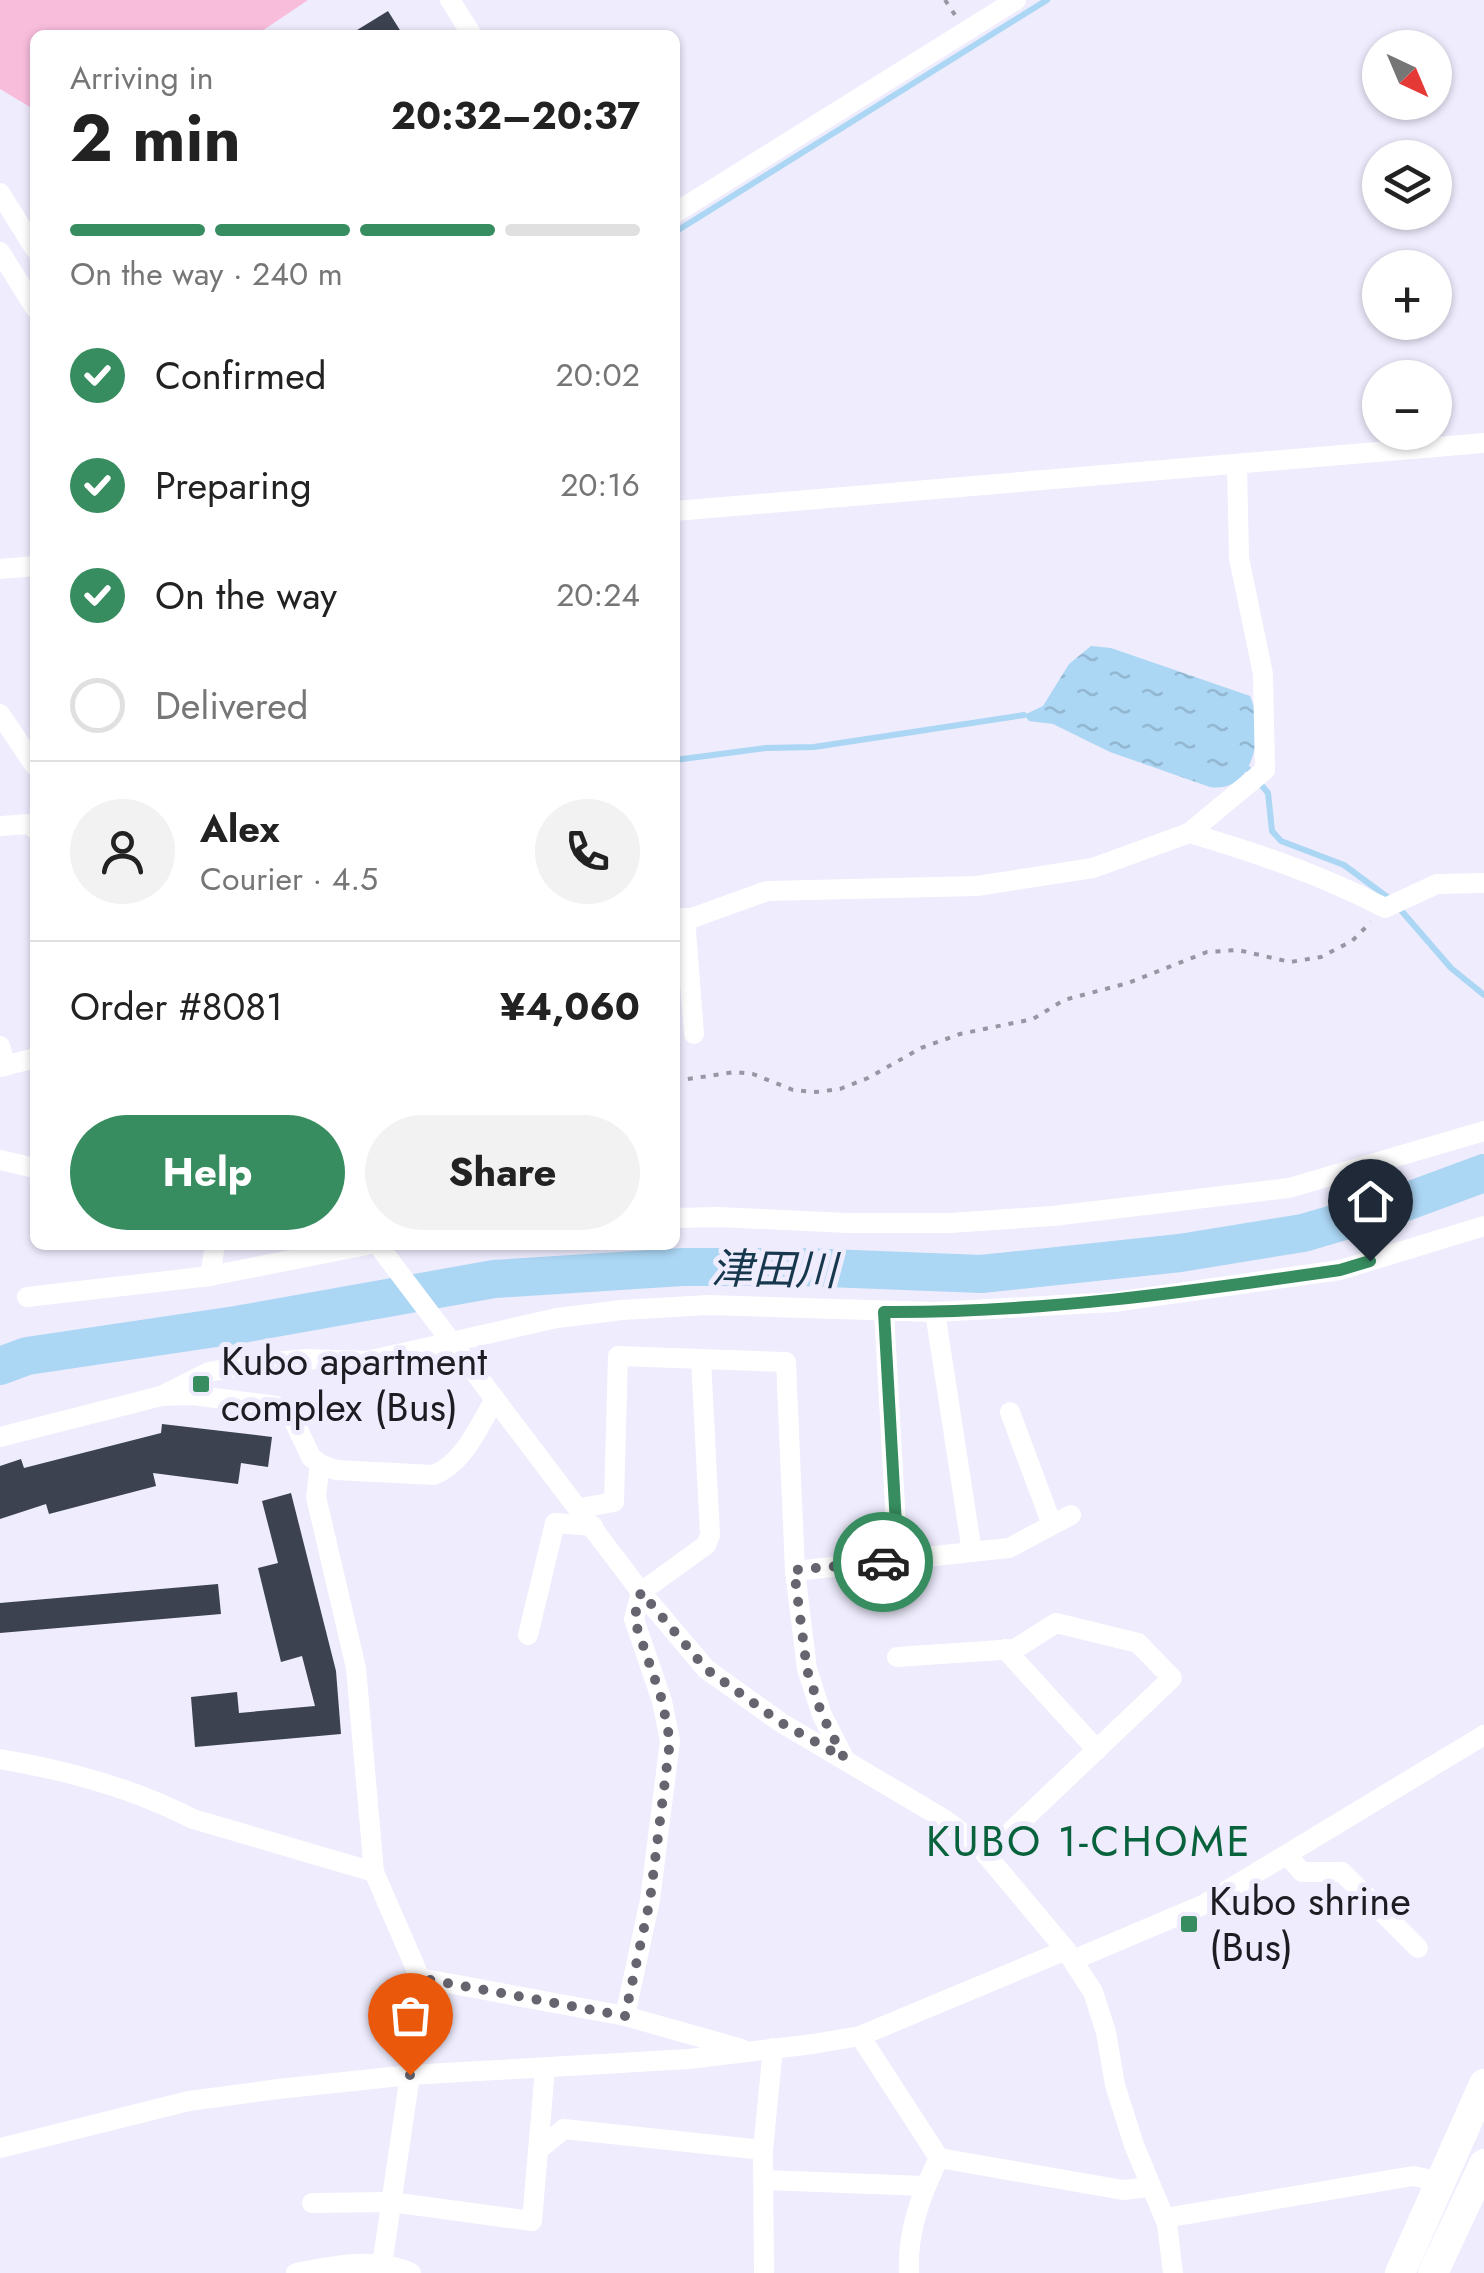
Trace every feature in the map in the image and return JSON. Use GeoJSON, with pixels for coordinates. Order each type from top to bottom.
{"type":"FeatureCollection","features":[{"type":"Feature","properties":{"kind":"highway"},"geometry":{"type":"LineString","coordinates":[[1400,2273],[1484,2084]]}},
{"type":"Feature","properties":{"kind":"highway"},"geometry":{"type":"LineString","coordinates":[[1433,2273],[1484,2164]]}},
{"type":"Feature","properties":{"kind":"street"},"geometry":{"type":"LineString","coordinates":[[450,0],[469,30]]}},
{"type":"Feature","properties":{"kind":"street"},"geometry":{"type":"LineString","coordinates":[[680,210],[1016,0]]}},
{"type":"Feature","properties":{"kind":"street"},"geometry":{"type":"LineString","coordinates":[[0,194],[30,241]]}},
{"type":"Feature","properties":{"kind":"street"},"geometry":{"type":"LineString","coordinates":[[0,252],[30,300]]}},
{"type":"Feature","properties":{"kind":"street"},"geometry":{"type":"LineString","coordinates":[[680,511],[1484,442]]}},
{"type":"Feature","properties":{"kind":"street"},"geometry":{"type":"LineString","coordinates":[[694,1034],[680,918],[767,891],[978,886],[1093,868],[1189,833],[1259,776],[1263,674],[1239,558],[1237,464]]}},
{"type":"Feature","properties":{"kind":"street"},"geometry":{"type":"LineString","coordinates":[[0,569],[30,566]]}},
{"type":"Feature","properties":{"kind":"street"},"geometry":{"type":"LineString","coordinates":[[0,714],[30,759]]}},
{"type":"Feature","properties":{"kind":"street"},"geometry":{"type":"LineString","coordinates":[[0,826],[30,824]]}},
{"type":"Feature","properties":{"kind":"street"},"geometry":{"type":"LineString","coordinates":[[1189,833],[1273,858],[1392,904],[1437,884],[1484,884]]}},
{"type":"Feature","properties":{"kind":"street"},"geometry":{"type":"LineString","coordinates":[[2,1060],[30,1058]]}},
{"type":"Feature","properties":{"kind":"street"},"geometry":{"type":"LineString","coordinates":[[680,1218],[950,1223],[1053,1216],[1288,1188],[1484,1131]]}},
{"type":"Feature","properties":{"kind":"street"},"geometry":{"type":"LineString","coordinates":[[0,1160],[30,1166]]}},
{"type":"Feature","properties":{"kind":"street"},"geometry":{"type":"LineString","coordinates":[[162,1396],[209,1372],[308,1359],[367,1361],[557,1318],[622,1310],[708,1305],[935,1312],[1114,1302],[1340,1270],[1484,1226]]}},
{"type":"Feature","properties":{"kind":"street"},"geometry":{"type":"LineString","coordinates":[[210,1276],[214,1250]]}},
{"type":"Feature","properties":{"kind":"street"},"geometry":{"type":"LineString","coordinates":[[27,1297],[210,1276],[342,1250]]}},
{"type":"Feature","properties":{"kind":"street"},"geometry":{"type":"LineString","coordinates":[[382,1250],[641,1592],[706,1669],[780,1722],[944,1819],[986,1855],[1070,1955],[1093,1992],[1106,2032],[1115,2084],[1164,2218],[1172,2273]]}},
{"type":"Feature","properties":{"kind":"street"},"geometry":{"type":"LineString","coordinates":[[884,1312],[898,1560]]}},
{"type":"Feature","properties":{"kind":"street"},"geometry":{"type":"LineString","coordinates":[[935,1312],[972,1552]]}},
{"type":"Feature","properties":{"kind":"street"},"geometry":{"type":"LineString","coordinates":[[580,1508],[614,1502],[618,1356],[786,1362],[794,1570],[807,1670],[822,1715],[844,1758]]}},
{"type":"Feature","properties":{"kind":"street"},"geometry":{"type":"LineString","coordinates":[[625,2016],[650,1900],[670,1741],[662,1700],[634,1619],[641,1592],[706,1545],[710,1536],[702,1359]]}},
{"type":"Feature","properties":{"kind":"street"},"geometry":{"type":"LineString","coordinates":[[0,1437],[162,1396],[192,1395],[277,1406],[292,1417],[311,1457],[336,1470],[434,1475],[449,1469],[460,1456],[496,1399]]}},
{"type":"Feature","properties":{"kind":"street"},"geometry":{"type":"LineString","coordinates":[[794,1570],[1009,1548],[1061,1520],[1010,1412]]}},
{"type":"Feature","properties":{"kind":"street"},"geometry":{"type":"LineString","coordinates":[[296,2273],[339,2265],[396,2269],[390,2202],[420,1978],[374,1872],[356,1668],[316,1497],[320,1464]]}},
{"type":"Feature","properties":{"kind":"street"},"geometry":{"type":"LineString","coordinates":[[528,1635],[555,1523],[593,1526]]}},
{"type":"Feature","properties":{"kind":"street"},"geometry":{"type":"LineString","coordinates":[[896,1657],[1015,1649],[1056,1623],[1138,1643],[1172,1678],[986,1855]]}},
{"type":"Feature","properties":{"kind":"street"},"geometry":{"type":"LineString","coordinates":[[1005,1649],[1097,1750]]}},
{"type":"Feature","properties":{"kind":"street"},"geometry":{"type":"LineString","coordinates":[[0,2147],[188,2100],[410,2075],[689,2059],[860,2036],[1203,1906],[1484,1736]]}},
{"type":"Feature","properties":{"kind":"street"},"geometry":{"type":"LineString","coordinates":[[0,1759],[43,1766],[168,1806],[194,1819],[374,1872]]}},
{"type":"Feature","properties":{"kind":"street"},"geometry":{"type":"LineString","coordinates":[[1287,1855],[1302,1872],[1342,1872],[1418,1948]]}},
{"type":"Feature","properties":{"kind":"street"},"geometry":{"type":"LineString","coordinates":[[420,1978],[625,2016],[748,2050]]}},
{"type":"Feature","properties":{"kind":"street"},"geometry":{"type":"LineString","coordinates":[[860,2036],[939,2158],[1123,2190],[1150,2187]]}},
{"type":"Feature","properties":{"kind":"street"},"geometry":{"type":"LineString","coordinates":[[764,2273],[763,2150],[773,2048]]}},
{"type":"Feature","properties":{"kind":"street"},"geometry":{"type":"LineString","coordinates":[[312,2203],[390,2202],[532,2222],[545,2068]]}},
{"type":"Feature","properties":{"kind":"street"},"geometry":{"type":"LineString","coordinates":[[538,2150],[564,2129],[763,2150]]}},
{"type":"Feature","properties":{"kind":"street"},"geometry":{"type":"LineString","coordinates":[[910,2273],[908,2247],[925,2186],[939,2158]]}},
{"type":"Feature","properties":{"kind":"street"},"geometry":{"type":"LineString","coordinates":[[1164,2218],[1413,2176],[1442,2182]]}},
{"type":"Feature","properties":{"kind":"street"},"geometry":{"type":"LineString","coordinates":[[764,2180],[925,2186]]}},
{"type":"Feature","properties":{"kind":"path"},"geometry":{"type":"LineString","coordinates":[[945,0],[954,15]]}},
{"type":"Feature","properties":{"kind":"path"},"geometry":{"type":"LineString","coordinates":[[680,1081],[735,1072],[753,1074],[793,1090],[840,1089],[921,1048],[960,1034],[1033,1019],[1064,1000],[1128,983],[1207,952],[1238,950],[1290,962],[1321,957],[1352,941],[1392,904]]}},
{"type":"Feature","properties":{"kind":"shaded area"},"geometry":{"type":"Polygon","coordinates":[[[0,0],[308,0],[263,30],[30,30],[30,107],[0,89],[0,0]]]}},
{"type":"Feature","properties":{"kind":"water"},"geometry":{"type":"Polygon","coordinates":[[[1091,646],[1111,648],[1250,696],[1256,740],[1247,769],[1238,780],[1210,787],[1110,752],[1053,724],[1029,721],[1024,715],[1043,706],[1069,664],[1091,646]]]}},
{"type":"Feature","properties":{"kind":"building"},"geometry":{"type":"Polygon","coordinates":[[[388,11],[400,30],[357,30],[388,11]]]}},
{"type":"Feature","properties":{"kind":"building"},"geometry":{"type":"Polygon","coordinates":[[[162,1424],[272,1437],[268,1467],[241,1463],[238,1484],[153,1473],[156,1486],[49,1514],[46,1504],[0,1519],[0,1466],[21,1459],[24,1468],[161,1433],[162,1424]]]}},
{"type":"Feature","properties":{"kind":"building"},"geometry":{"type":"Polygon","coordinates":[[[291,1493],[336,1671],[341,1734],[195,1747],[191,1697],[237,1692],[239,1713],[315,1706],[302,1656],[281,1662],[258,1568],[278,1563],[262,1501],[291,1493]]]}},
{"type":"Feature","properties":{"kind":"building"},"geometry":{"type":"Polygon","coordinates":[[[218,1584],[221,1614],[0,1633],[0,1603],[218,1584]]]}},
{"type":"Feature","properties":{"kind":"waterway"},"geometry":{"type":"LineString","coordinates":[[680,229],[1047,0]]}},
{"type":"Feature","properties":{"kind":"waterway"},"geometry":{"type":"LineString","coordinates":[[680,759],[766,748],[814,747],[1024,715]]}},
{"type":"Feature","properties":{"kind":"waterway"},"geometry":{"type":"LineString","coordinates":[[1248,769],[1268,793],[1272,831],[1281,841],[1344,865],[1390,899]]}},
{"type":"Feature","properties":{"kind":"waterway"},"geometry":{"type":"LineString","coordinates":[[1399,908],[1451,968],[1484,995]]}},
{"type":"Feature","properties":{"kind":"waterway","name":"津田川"},"geometry":{"type":"LineString","coordinates":[[0,1366],[27,1356],[236,1325],[494,1279],[682,1267],[981,1274],[1180,1253],[1303,1233],[1392,1207],[1484,1173]]}},
{"type":"Feature","properties":{"kind":"way so far"},"geometry":{"type":"LineString","coordinates":[[410,2075],[420,1978],[625,2016],[650,1900],[670,1741],[662,1700],[634,1619],[641,1592],[706,1669],[780,1722],[844,1758],[822,1715],[807,1670],[794,1570],[883,1562]]}},
{"type":"Feature","properties":{"kind":"place","name":"Kubo apartment complex (Bus)"},"geometry":{"type":"Point","coordinates":[201,1384]}},
{"type":"Feature","properties":{"kind":"place","name":"Kubo shrine (Bus)"},"geometry":{"type":"Point","coordinates":[1189,1924]}},
{"type":"Feature","properties":{"kind":"district","name":"KUBO 1-CHOME"},"geometry":{"type":"Point","coordinates":[1089,1841]}},
{"type":"Feature","properties":{"kind":"route"},"geometry":{"type":"LineString","coordinates":[[883,1562],[898,1560],[884,1312],[1114,1302],[1340,1270],[1370,1261]]}}]}
